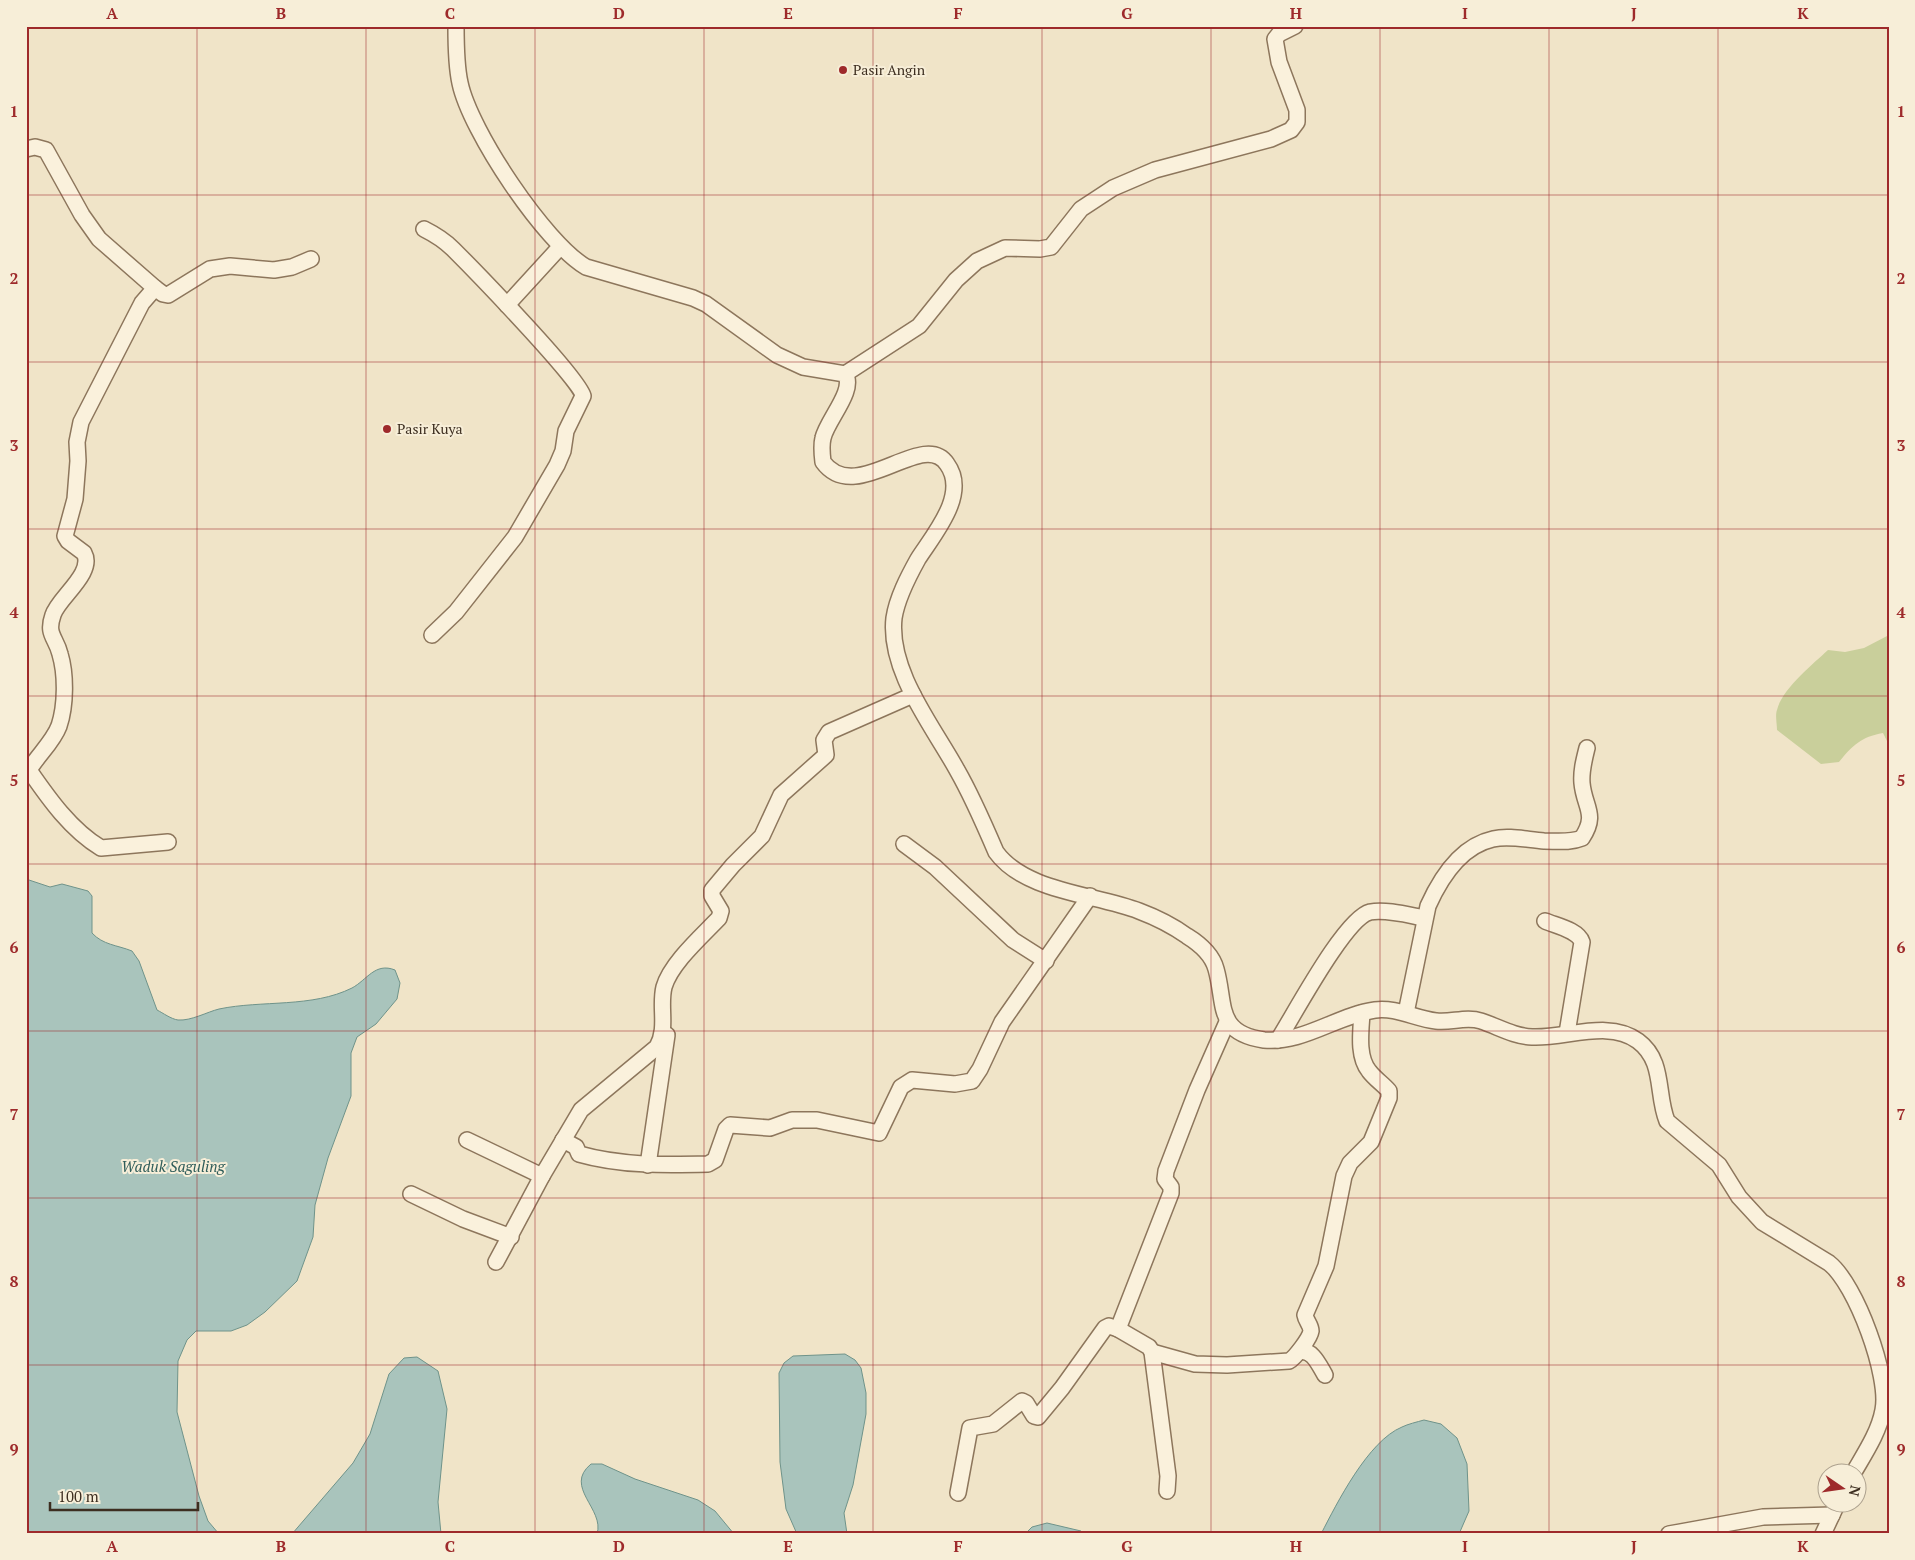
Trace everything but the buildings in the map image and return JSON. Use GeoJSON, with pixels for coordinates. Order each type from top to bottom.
{"type":"FeatureCollection","features":[{"type":"Feature","properties":{"kind":"street"},"geometry":{"type":"LineString","coordinates":[[456,26],[456,52],[460,84],[469,108],[503,171],[560,247],[573,260],[586,267],[699,301],[770,351],[803,367],[845,374],[919,326],[956,280],[977,261],[1006,248],[1046,249],[1051,247],[1081,210],[1113,188],[1155,170],[1271,139],[1291,130],[1297,122],[1297,110],[1279,62],[1275,39],[1279,34],[1295,26]]}},
{"type":"Feature","properties":{"kind":"street"},"geometry":{"type":"LineString","coordinates":[[26,149],[35,147],[46,150],[73,201],[99,239],[163,294],[168,295],[202,272],[210,269],[230,266],[274,270],[292,267],[311,259]]}},
{"type":"Feature","properties":{"kind":"street"},"geometry":{"type":"LineString","coordinates":[[424,229],[452,248],[507,305],[565,368],[580,386],[583,396],[566,431],[563,451],[557,465],[514,537],[456,612],[432,635]]}},
{"type":"Feature","properties":{"kind":"street"},"geometry":{"type":"LineString","coordinates":[[507,305],[560,247]]}},
{"type":"Feature","properties":{"kind":"street"},"geometry":{"type":"LineString","coordinates":[[155,288],[138,310],[86,409],[79,428],[75,499],[65,536],[68,541],[84,553],[86,560],[82,574],[53,615],[50,635],[62,659],[63,704],[59,727],[29,770],[52,804],[101,848],[168,842]]}},
{"type":"Feature","properties":{"kind":"street"},"geometry":{"type":"LineString","coordinates":[[845,374],[848,384],[846,392],[830,420],[822,439],[823,462],[829,469],[845,476],[858,477],[928,454],[943,459],[952,473],[954,483],[948,508],[910,575],[897,603],[894,632],[897,651],[913,695],[957,769],[996,852],[1005,863],[1016,872],[1035,880],[1139,911],[1187,935],[1202,946],[1212,959],[1216,970],[1222,1011],[1227,1022],[1249,1036],[1278,1040],[1377,1010],[1406,1013],[1437,1021],[1481,1021],[1523,1036],[1535,1037],[1567,1033],[1610,1032],[1638,1040],[1648,1051],[1656,1067],[1663,1111],[1667,1121],[1719,1165],[1739,1197],[1762,1222],[1829,1263],[1845,1278],[1868,1335],[1885,1395],[1880,1422],[1859,1462]]}},
{"type":"Feature","properties":{"kind":"street"},"geometry":{"type":"LineString","coordinates":[[496,1262],[542,1176],[582,1110],[657,1047],[663,1028],[663,999],[667,979],[673,969],[720,915],[720,909],[711,894],[713,888],[762,836],[781,795],[826,755],[828,750],[824,740],[829,732],[913,695]]}},
{"type":"Feature","properties":{"kind":"street"},"geometry":{"type":"LineString","coordinates":[[1406,1013],[1424,918],[1433,895],[1459,858],[1471,848],[1494,839],[1567,841],[1582,838],[1590,824],[1591,814],[1583,792],[1582,776],[1587,748]]}},
{"type":"Feature","properties":{"kind":"street"},"geometry":{"type":"LineString","coordinates":[[904,844],[935,867],[1013,940],[1046,961]]}},
{"type":"Feature","properties":{"kind":"street"},"geometry":{"type":"LineString","coordinates":[[563,1140],[576,1147],[579,1154],[610,1161],[648,1165],[711,1164],[715,1160],[726,1129],[730,1125],[770,1128],[792,1120],[826,1121],[879,1133],[901,1087],[906,1082],[912,1080],[966,1084],[972,1081],[980,1069],[1002,1022],[1090,896]]}},
{"type":"Feature","properties":{"kind":"street"},"geometry":{"type":"LineString","coordinates":[[1278,1040],[1344,934],[1361,917],[1370,912],[1382,912],[1424,918]]}},
{"type":"Feature","properties":{"kind":"street"},"geometry":{"type":"LineString","coordinates":[[1545,922],[1580,936],[1582,942],[1567,1033]]}},
{"type":"Feature","properties":{"kind":"street"},"geometry":{"type":"LineString","coordinates":[[1152,1352],[1195,1364],[1210,1365],[1289,1361],[1299,1352],[1310,1331],[1305,1315],[1326,1266],[1344,1176],[1350,1163],[1371,1142],[1389,1098],[1389,1091],[1367,1070],[1363,1061],[1361,1049],[1362,1013]]}},
{"type":"Feature","properties":{"kind":"street"},"geometry":{"type":"LineString","coordinates":[[1118,1329],[1171,1193],[1171,1187],[1165,1179],[1166,1171],[1197,1090],[1227,1022]]}},
{"type":"Feature","properties":{"kind":"street"},"geometry":{"type":"LineString","coordinates":[[648,1165],[657,1095],[667,1044],[667,1034],[663,1028]]}},
{"type":"Feature","properties":{"kind":"street"},"geometry":{"type":"LineString","coordinates":[[467,1140],[542,1176]]}},
{"type":"Feature","properties":{"kind":"street"},"geometry":{"type":"LineString","coordinates":[[411,1194],[463,1219],[511,1237]]}},
{"type":"Feature","properties":{"kind":"street"},"geometry":{"type":"LineString","coordinates":[[958,1493],[970,1428],[993,1424],[1022,1401],[1026,1403],[1034,1416],[1038,1417],[1062,1388],[1105,1328],[1109,1326],[1118,1329],[1149,1347],[1152,1352],[1168,1476],[1167,1491]]}},
{"type":"Feature","properties":{"kind":"street"},"geometry":{"type":"LineString","coordinates":[[1299,1352],[1309,1352],[1325,1375]]}},
{"type":"Feature","properties":{"kind":"street"},"geometry":{"type":"LineString","coordinates":[[1669,1534],[1763,1517],[1818,1511]]}},
{"type":"Feature","properties":{"kind":"street"},"geometry":{"type":"LineString","coordinates":[[1823,1534],[1834,1512]]}},
{"type":"Feature","properties":{"kind":"green space"},"geometry":{"type":"Polygon","coordinates":[[[1889,635],[1889,745],[1883,733],[1875,735],[1863,739],[1839,762],[1821,764],[1777,730],[1776,712],[1785,694],[1791,685],[1828,650],[1845,652],[1864,648],[1889,635]]]}},
{"type":"Feature","properties":{"kind":"water","name":"Waduk Saguling"},"geometry":{"type":"Polygon","coordinates":[[[26,879],[50,887],[62,884],[88,891],[92,896],[92,933],[106,942],[132,951],[139,961],[157,1010],[178,1020],[235,1006],[304,1001],[337,994],[352,988],[382,968],[395,970],[400,983],[397,999],[376,1024],[357,1037],[351,1053],[351,1096],[328,1158],[315,1205],[313,1237],[297,1281],[265,1312],[247,1325],[231,1331],[196,1331],[187,1340],[178,1361],[177,1412],[199,1496],[208,1521],[219,1534],[26,1534],[26,879]]]}},
{"type":"Feature","properties":{"kind":"water"},"geometry":{"type":"Polygon","coordinates":[[[845,1354],[855,1360],[861,1368],[866,1393],[866,1414],[853,1485],[844,1513],[847,1534],[797,1534],[786,1509],[780,1462],[779,1373],[784,1363],[793,1356],[845,1354]]]}},
{"type":"Feature","properties":{"kind":"water"},"geometry":{"type":"Polygon","coordinates":[[[417,1357],[438,1371],[447,1409],[438,1502],[441,1534],[292,1534],[353,1463],[370,1434],[389,1374],[404,1358],[417,1357]]]}},
{"type":"Feature","properties":{"kind":"water"},"geometry":{"type":"Polygon","coordinates":[[[1424,1420],[1441,1424],[1457,1438],[1467,1464],[1469,1511],[1459,1534],[1321,1534],[1355,1474],[1377,1445],[1389,1434],[1402,1427],[1424,1420]]]}},
{"type":"Feature","properties":{"kind":"water"},"geometry":{"type":"Polygon","coordinates":[[[591,1464],[602,1464],[635,1479],[698,1500],[715,1511],[734,1534],[597,1534],[596,1516],[583,1490],[581,1481],[591,1464]]]}},
{"type":"Feature","properties":{"kind":"water"},"geometry":{"type":"Polygon","coordinates":[[[1047,1523],[1081,1531],[1084,1534],[1025,1534],[1032,1527],[1047,1523]]]}},
{"type":"Feature","properties":{"kind":"place","name":"Pasir Angin"},"geometry":{"type":"Point","coordinates":[843,70]}},
{"type":"Feature","properties":{"kind":"place","name":"Pasir Kuya"},"geometry":{"type":"Point","coordinates":[387,429]}}]}
